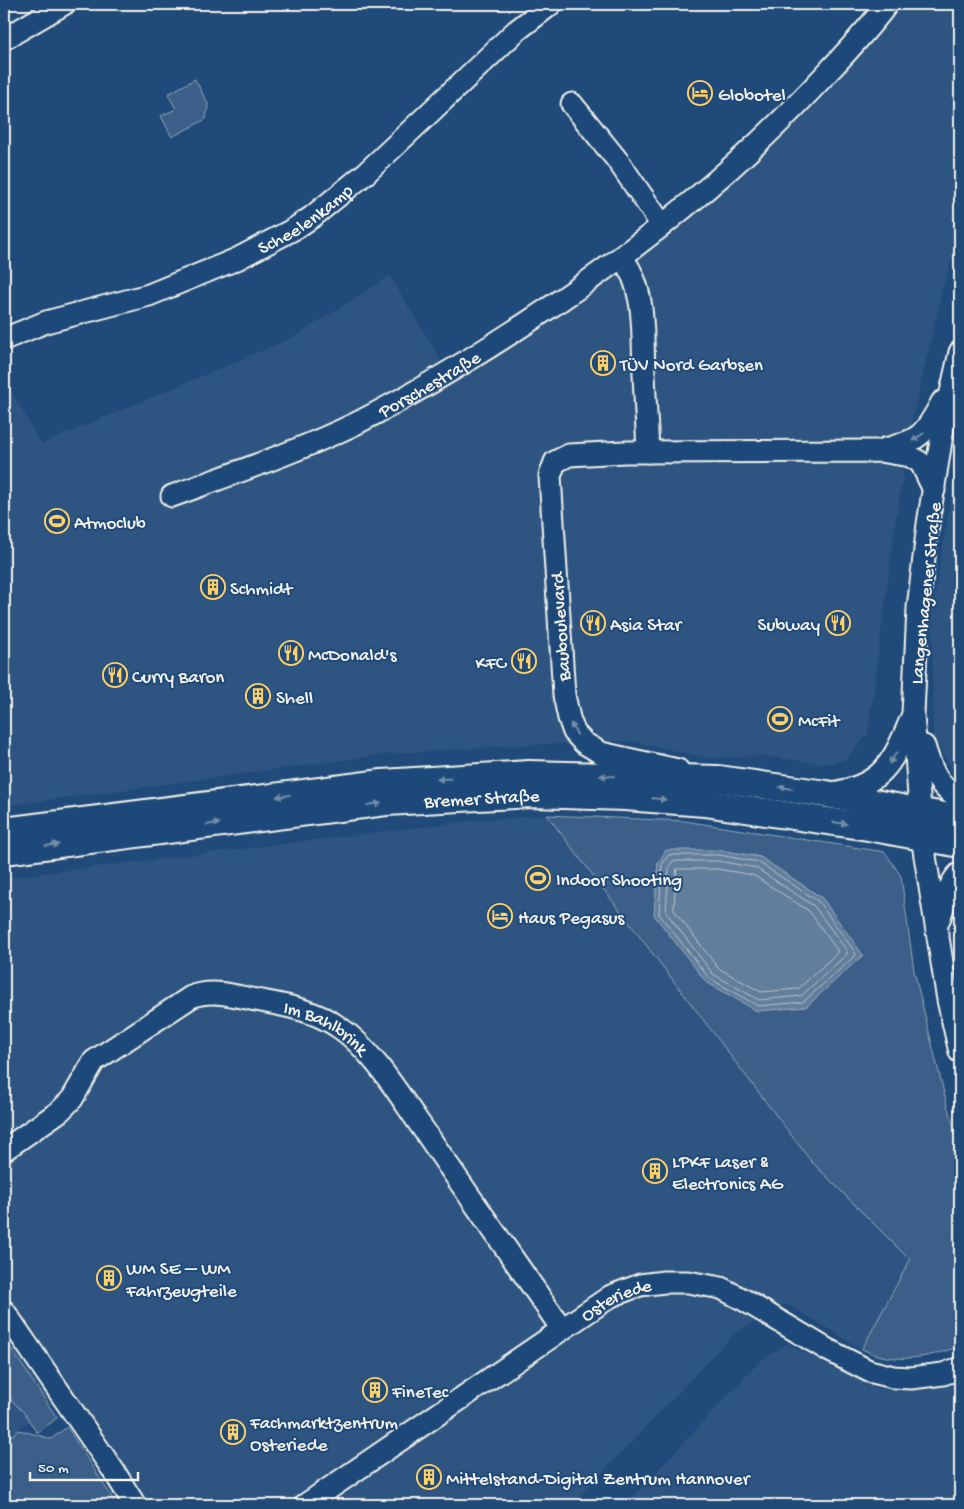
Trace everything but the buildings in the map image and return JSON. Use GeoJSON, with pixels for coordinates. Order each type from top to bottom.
{"type":"FeatureCollection","features":[{"type":"Feature","properties":{"kind":"main road","name":"Bremer Straße"},"geometry":{"type":"LineString","coordinates":[[4,831],[382,783],[529,774],[718,779],[826,794],[921,824],[960,844]]}},
{"type":"Feature","properties":{"kind":"main road","name":"Bremer Straße"},"geometry":{"type":"LineString","coordinates":[[4,851],[386,802],[532,794],[625,797],[705,803],[921,824],[960,819]]}},
{"type":"Feature","properties":{"kind":"street"},"geometry":{"type":"LineString","coordinates":[[4,40],[64,4]]}},
{"type":"Feature","properties":{"kind":"street","name":"Scheelenkamp"},"geometry":{"type":"LineString","coordinates":[[4,339],[46,322],[149,295],[237,259],[294,229],[341,195],[516,31],[551,4]]}},
{"type":"Feature","properties":{"kind":"street","name":"Porschestraße"},"geometry":{"type":"LineString","coordinates":[[172,496],[321,439],[399,400],[497,343],[622,258],[748,152],[788,114],[829,71],[887,4]]}},
{"type":"Feature","properties":{"kind":"street"},"geometry":{"type":"LineString","coordinates":[[572,104],[618,161],[662,225]]}},
{"type":"Feature","properties":{"kind":"street"},"geometry":{"type":"LineString","coordinates":[[622,258],[635,282],[641,309],[648,452]]}},
{"type":"Feature","properties":{"kind":"street","name":"Langenhagener Straße"},"geometry":{"type":"LineString","coordinates":[[960,352],[944,428],[928,524],[918,608],[914,685],[921,824],[948,1000],[960,1052]]}},
{"type":"Feature","properties":{"kind":"street","name":"Bauboulevard"},"geometry":{"type":"LineString","coordinates":[[880,450],[906,444],[923,434],[929,427],[953,382]]}},
{"type":"Feature","properties":{"kind":"street","name":"Bauboulevard"},"geometry":{"type":"LineString","coordinates":[[718,779],[601,753],[584,743],[574,732],[564,695],[550,476],[555,462],[569,455],[648,452],[880,450],[910,456],[921,463],[934,490]]}},
{"type":"Feature","properties":{"kind":"street"},"geometry":{"type":"LineString","coordinates":[[826,794],[847,791],[860,786],[883,772],[896,756],[914,714]]}},
{"type":"Feature","properties":{"kind":"street"},"geometry":{"type":"LineString","coordinates":[[914,714],[932,772],[944,789],[960,800]]}},
{"type":"Feature","properties":{"kind":"street"},"geometry":{"type":"LineString","coordinates":[[936,927],[949,889],[960,873]]}},
{"type":"Feature","properties":{"kind":"street","name":"Im Bahlbrink"},"geometry":{"type":"LineString","coordinates":[[4,1150],[60,1111],[72,1098],[94,1061],[191,997],[207,993],[222,994],[307,1011],[331,1022],[350,1035],[382,1072],[562,1329]]}},
{"type":"Feature","properties":{"kind":"street","name":"Osteriede"},"geometry":{"type":"LineString","coordinates":[[305,1505],[453,1406],[611,1296],[651,1283],[688,1282],[721,1288],[828,1350],[869,1371],[893,1377],[911,1378],[943,1374],[960,1368]]}},
{"type":"Feature","properties":{"kind":"street"},"geometry":{"type":"LineString","coordinates":[[4,1311],[135,1505]]}},
{"type":"Feature","properties":{"kind":"shaded area"},"geometry":{"type":"Polygon","coordinates":[[[902,4],[952,4],[960,9],[960,238],[944,283],[913,416],[896,518],[868,734],[845,760],[824,764],[762,756],[706,758],[631,741],[525,745],[389,754],[4,806],[4,378],[41,444],[294,337],[390,276],[454,382],[573,305],[699,212],[827,93],[902,4]]]}},
{"type":"Feature","properties":{"kind":"shaded area"},"geometry":{"type":"Polygon","coordinates":[[[195,79],[208,104],[206,119],[172,137],[161,116],[176,109],[168,94],[195,79]]]}},
{"type":"Feature","properties":{"kind":"shaded area"},"geometry":{"type":"Polygon","coordinates":[[[960,440],[960,783],[933,738],[932,613],[960,440]]]}},
{"type":"Feature","properties":{"kind":"shaded area"},"geometry":{"type":"Polygon","coordinates":[[[547,815],[811,1161],[910,1260],[862,1349],[787,1304],[734,1334],[572,1505],[145,1505],[70,1391],[4,1440],[4,878],[470,821],[547,815]]]}},
{"type":"Feature","properties":{"kind":"shaded area"},"geometry":{"type":"Polygon","coordinates":[[[547,815],[684,821],[885,852],[901,876],[914,971],[947,1105],[960,1146],[960,1346],[936,1354],[911,1358],[886,1357],[862,1349],[910,1260],[811,1161],[547,815]],[[719,850],[822,898],[760,857],[719,850]]]}},
{"type":"Feature","properties":{"kind":"shaded area"},"geometry":{"type":"Polygon","coordinates":[[[4,1338],[57,1418],[37,1433],[25,1414],[4,1392],[4,1338]]]}},
{"type":"Feature","properties":{"kind":"shaded area"},"geometry":{"type":"Polygon","coordinates":[[[787,1344],[878,1389],[941,1387],[960,1381],[960,1505],[625,1505],[759,1362],[787,1344]]]}},
{"type":"Feature","properties":{"kind":"shaded area"},"geometry":{"type":"Polygon","coordinates":[[[67,1427],[117,1505],[4,1505],[4,1441],[19,1430],[51,1439],[67,1427]]]}},
{"type":"Feature","properties":{"kind":"water"},"geometry":{"type":"Polygon","coordinates":[[[666,850],[719,850],[760,857],[822,898],[863,955],[806,1007],[757,1011],[706,982],[654,915],[658,863],[666,850]]]}},
{"type":"Feature","properties":{"kind":"place","name":"Globotel"},"geometry":{"type":"Point","coordinates":[700,93]}},
{"type":"Feature","properties":{"kind":"place","name":"TÜV Nord Garbsen"},"geometry":{"type":"Point","coordinates":[603,363]}},
{"type":"Feature","properties":{"kind":"place","name":"Atmoclub"},"geometry":{"type":"Point","coordinates":[57,521]}},
{"type":"Feature","properties":{"kind":"place","name":"Schmidt"},"geometry":{"type":"Point","coordinates":[213,587]}},
{"type":"Feature","properties":{"kind":"place","name":"Asia Star"},"geometry":{"type":"Point","coordinates":[593,623]}},
{"type":"Feature","properties":{"kind":"place","name":"Subway"},"geometry":{"type":"Point","coordinates":[838,623]}},
{"type":"Feature","properties":{"kind":"place","name":"McDonald's"},"geometry":{"type":"Point","coordinates":[291,653]}},
{"type":"Feature","properties":{"kind":"place","name":"KFC"},"geometry":{"type":"Point","coordinates":[524,661]}},
{"type":"Feature","properties":{"kind":"place","name":"Curry Baron"},"geometry":{"type":"Point","coordinates":[115,675]}},
{"type":"Feature","properties":{"kind":"place","name":"Shell"},"geometry":{"type":"Point","coordinates":[258,696]}},
{"type":"Feature","properties":{"kind":"place","name":"McFit"},"geometry":{"type":"Point","coordinates":[780,719]}},
{"type":"Feature","properties":{"kind":"place","name":"Indoor Shooting"},"geometry":{"type":"Point","coordinates":[538,878]}},
{"type":"Feature","properties":{"kind":"place","name":"Haus Pegasus"},"geometry":{"type":"Point","coordinates":[500,916]}},
{"type":"Feature","properties":{"kind":"place","name":"LPKF Laser & Electronics AG"},"geometry":{"type":"Point","coordinates":[655,1171]}},
{"type":"Feature","properties":{"kind":"place","name":"WM SE – WM Fahrzeugteile"},"geometry":{"type":"Point","coordinates":[109,1278]}},
{"type":"Feature","properties":{"kind":"place","name":"FineTec"},"geometry":{"type":"Point","coordinates":[375,1390]}},
{"type":"Feature","properties":{"kind":"place","name":"Fachmarktzentrum Osteriede"},"geometry":{"type":"Point","coordinates":[233,1432]}},
{"type":"Feature","properties":{"kind":"place","name":"Mittelstand-Digital Zentrum Hannover"},"geometry":{"type":"Point","coordinates":[429,1477]}}]}
